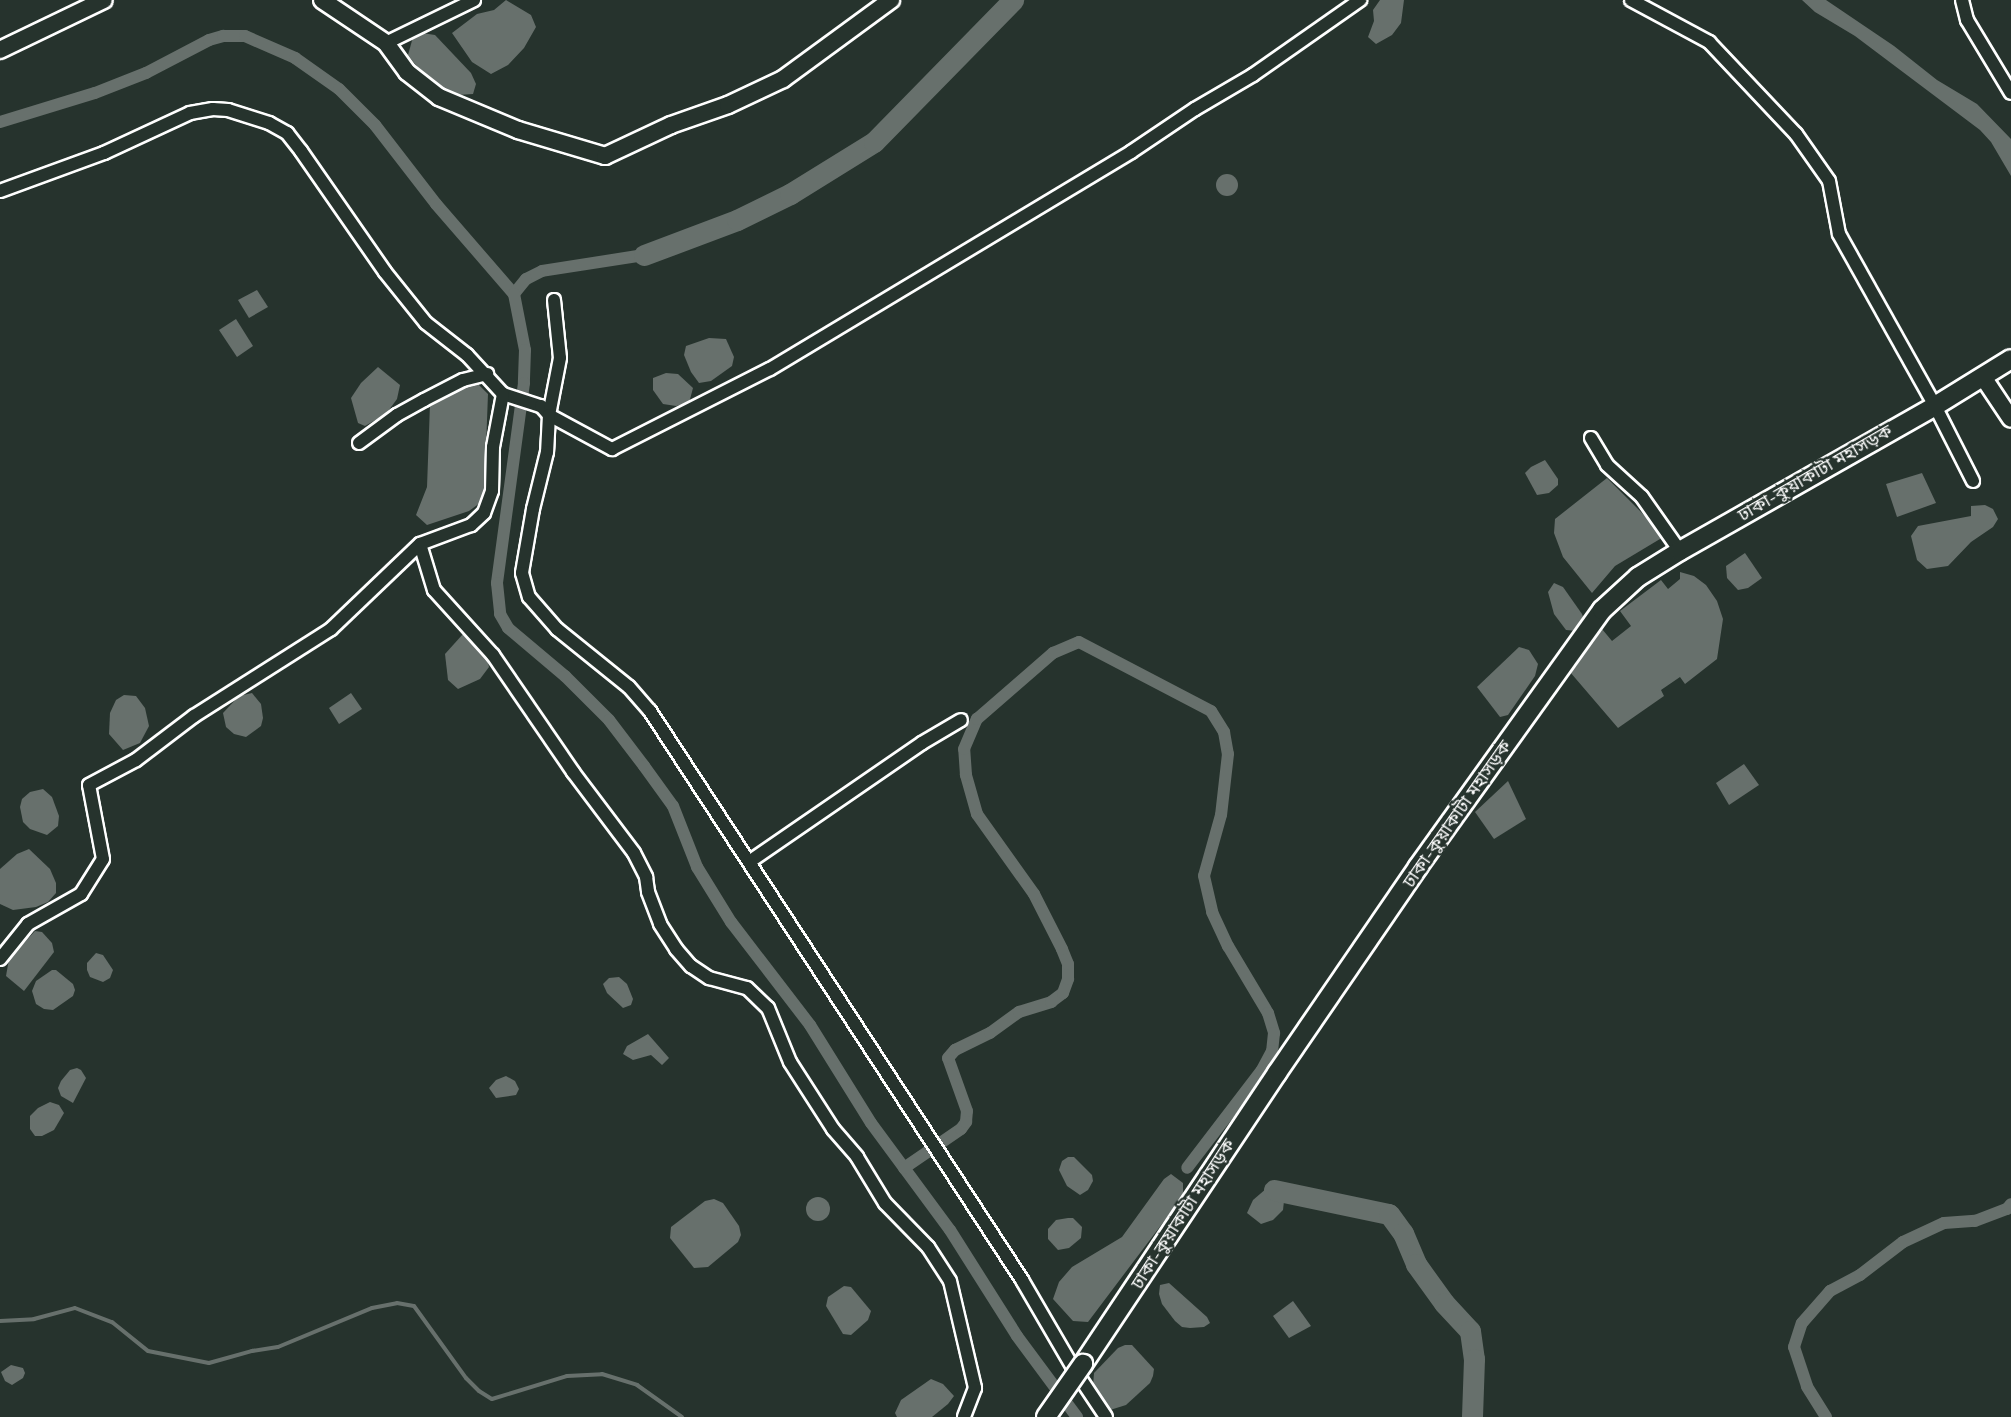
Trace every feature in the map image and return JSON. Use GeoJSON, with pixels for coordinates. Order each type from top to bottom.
{"type":"FeatureCollection","features":[{"type":"Feature","properties":{"kind":"main road","name":"ঢাকা-কুয়াকাটা মহাসড়ক"},"geometry":{"type":"LineString","coordinates":[[1046,1417],[1317,1014],[1602,610],[1638,578],[1680,551],[1935,406],[2011,359]]}},
{"type":"Feature","properties":{"kind":"street"},"geometry":{"type":"LineString","coordinates":[[0,50],[104,0]]}},
{"type":"Feature","properties":{"kind":"street"},"geometry":{"type":"LineString","coordinates":[[322,0],[386,43],[407,72],[439,97],[518,130],[605,156],[671,126],[728,105],[783,79],[891,0]]}},
{"type":"Feature","properties":{"kind":"street"},"geometry":{"type":"LineString","coordinates":[[386,43],[474,0]]}},
{"type":"Feature","properties":{"kind":"street"},"geometry":{"type":"LineString","coordinates":[[0,192],[104,153],[190,114],[213,109],[228,110],[269,123],[287,134],[301,151],[385,272],[426,323],[487,374],[502,394],[545,411],[612,449],[738,385],[1131,152],[1253,75],[1360,0]]}},
{"type":"Feature","properties":{"kind":"street"},"geometry":{"type":"LineString","coordinates":[[1631,0],[1709,42],[1796,134],[1828,181],[1839,234],[1935,406],[1973,481]]}},
{"type":"Feature","properties":{"kind":"street"},"geometry":{"type":"LineString","coordinates":[[1962,0],[1967,20],[2011,93]]}},
{"type":"Feature","properties":{"kind":"street"},"geometry":{"type":"LineString","coordinates":[[554,300],[560,358],[545,411],[547,452],[522,573],[529,597],[557,629],[629,687],[650,711],[1022,1280],[1072,1366],[1106,1417]]}},
{"type":"Feature","properties":{"kind":"street"},"geometry":{"type":"LineString","coordinates":[[359,443],[397,415],[424,400],[463,380],[487,374]]}},
{"type":"Feature","properties":{"kind":"street"},"geometry":{"type":"LineString","coordinates":[[1983,377],[2011,419]]}},
{"type":"Feature","properties":{"kind":"street"},"geometry":{"type":"LineString","coordinates":[[0,959],[28,924],[81,894],[103,859],[88,785],[136,760],[194,716],[331,629],[420,544],[471,525],[484,513],[492,491],[493,447],[502,394]]}},
{"type":"Feature","properties":{"kind":"street"},"geometry":{"type":"LineString","coordinates":[[1591,438],[1607,465],[1642,497],[1680,551]]}},
{"type":"Feature","properties":{"kind":"street"},"geometry":{"type":"LineString","coordinates":[[420,544],[434,590],[493,655],[573,772],[634,853],[646,877],[648,892],[660,924],[676,949],[691,966],[709,978],[747,988],[768,1008],[790,1062],[833,1129],[856,1157],[885,1203],[928,1247],[950,1281],[975,1388],[964,1417]]}},
{"type":"Feature","properties":{"kind":"street"},"geometry":{"type":"LineString","coordinates":[[749,862],[903,756],[962,720]]}},
{"type":"Feature","properties":{"kind":"shaded area"},"geometry":{"type":"Polygon","coordinates":[[[506,0],[531,15],[536,27],[524,48],[508,65],[491,74],[472,62],[452,33],[477,14],[494,10],[506,0]]]}},
{"type":"Feature","properties":{"kind":"shaded area"},"geometry":{"type":"Polygon","coordinates":[[[1380,0],[1404,0],[1401,23],[1392,35],[1376,44],[1368,37],[1374,21],[1373,10],[1380,0]]]}},
{"type":"Feature","properties":{"kind":"shaded area"},"geometry":{"type":"Polygon","coordinates":[[[1802,0],[1826,0],[1894,46],[1937,80],[1977,104],[2011,139],[2011,176],[1991,142],[1980,130],[1855,36],[1815,12],[1802,0]]]}},
{"type":"Feature","properties":{"kind":"shaded area"},"geometry":{"type":"Polygon","coordinates":[[[422,33],[435,35],[471,73],[476,84],[473,94],[458,95],[445,89],[418,68],[408,55],[413,37],[422,33]]]}},
{"type":"Feature","properties":{"kind":"shaded area"},"geometry":{"type":"Polygon","coordinates":[[[1223,174],[1231,174],[1238,181],[1238,189],[1231,196],[1223,196],[1216,189],[1216,181],[1223,174]]]}},
{"type":"Feature","properties":{"kind":"shaded area"},"geometry":{"type":"Polygon","coordinates":[[[257,290],[268,307],[249,318],[238,300],[257,290]]]}},
{"type":"Feature","properties":{"kind":"shaded area"},"geometry":{"type":"Polygon","coordinates":[[[236,319],[253,346],[237,357],[219,330],[236,319]]]}},
{"type":"Feature","properties":{"kind":"shaded area"},"geometry":{"type":"Polygon","coordinates":[[[709,338],[726,339],[734,357],[732,366],[711,381],[699,383],[691,372],[684,355],[686,346],[709,338]]]}},
{"type":"Feature","properties":{"kind":"shaded area"},"geometry":{"type":"Polygon","coordinates":[[[378,367],[400,385],[397,399],[386,414],[365,426],[358,423],[351,398],[361,383],[378,367]]]}},
{"type":"Feature","properties":{"kind":"shaded area"},"geometry":{"type":"Polygon","coordinates":[[[666,373],[678,374],[693,388],[689,403],[676,406],[663,404],[653,390],[653,378],[666,373]]]}},
{"type":"Feature","properties":{"kind":"shaded area"},"geometry":{"type":"Polygon","coordinates":[[[476,382],[488,394],[484,500],[469,511],[427,525],[416,515],[427,487],[430,404],[476,382]]]}},
{"type":"Feature","properties":{"kind":"shaded area"},"geometry":{"type":"Polygon","coordinates":[[[1545,460],[1558,479],[1558,485],[1549,493],[1537,495],[1525,473],[1545,460]]]}},
{"type":"Feature","properties":{"kind":"shaded area"},"geometry":{"type":"Polygon","coordinates":[[[1922,473],[1936,503],[1897,517],[1886,484],[1922,473]]]}},
{"type":"Feature","properties":{"kind":"shaded area"},"geometry":{"type":"Polygon","coordinates":[[[1607,478],[1665,536],[1615,566],[1592,593],[1563,557],[1554,533],[1555,519],[1607,478]]]}},
{"type":"Feature","properties":{"kind":"shaded area"},"geometry":{"type":"Polygon","coordinates":[[[1985,505],[1993,509],[1998,519],[1993,527],[1971,542],[1948,566],[1927,569],[1917,560],[1911,536],[1918,526],[1971,516],[1971,506],[1985,505]]]}},
{"type":"Feature","properties":{"kind":"shaded area"},"geometry":{"type":"Polygon","coordinates":[[[1745,553],[1762,578],[1748,588],[1738,590],[1727,578],[1726,566],[1745,553]]]}},
{"type":"Feature","properties":{"kind":"shaded area"},"geometry":{"type":"Polygon","coordinates":[[[1680,572],[1694,576],[1706,585],[1717,601],[1723,619],[1717,659],[1685,684],[1680,677],[1661,690],[1664,696],[1618,728],[1570,672],[1602,629],[1612,641],[1631,626],[1620,611],[1661,580],[1668,589],[1680,579],[1680,572]]]}},
{"type":"Feature","properties":{"kind":"shaded area"},"geometry":{"type":"Polygon","coordinates":[[[1554,583],[1563,587],[1582,614],[1584,620],[1577,631],[1566,630],[1554,614],[1548,592],[1554,583]]]}},
{"type":"Feature","properties":{"kind":"shaded area"},"geometry":{"type":"Polygon","coordinates":[[[463,634],[486,654],[489,667],[480,679],[458,689],[448,680],[445,654],[463,634]]]}},
{"type":"Feature","properties":{"kind":"shaded area"},"geometry":{"type":"Polygon","coordinates":[[[1519,647],[1529,650],[1538,664],[1535,676],[1508,715],[1500,717],[1477,687],[1519,647]]]}},
{"type":"Feature","properties":{"kind":"shaded area"},"geometry":{"type":"Polygon","coordinates":[[[252,693],[261,704],[263,718],[261,726],[246,737],[234,734],[226,727],[223,713],[239,696],[252,693]]]}},
{"type":"Feature","properties":{"kind":"shaded area"},"geometry":{"type":"Polygon","coordinates":[[[351,693],[362,709],[339,724],[329,708],[351,693]]]}},
{"type":"Feature","properties":{"kind":"shaded area"},"geometry":{"type":"Polygon","coordinates":[[[124,695],[136,696],[145,708],[149,726],[140,743],[123,750],[109,734],[110,713],[116,700],[124,695]]]}},
{"type":"Feature","properties":{"kind":"shaded area"},"geometry":{"type":"Polygon","coordinates":[[[1744,764],[1759,785],[1729,805],[1716,783],[1744,764]]]}},
{"type":"Feature","properties":{"kind":"shaded area"},"geometry":{"type":"Polygon","coordinates":[[[1508,781],[1526,819],[1494,839],[1475,812],[1508,781]]]}},
{"type":"Feature","properties":{"kind":"shaded area"},"geometry":{"type":"Polygon","coordinates":[[[43,789],[52,797],[59,816],[58,826],[47,835],[30,829],[23,822],[20,807],[22,799],[30,792],[43,789]]]}},
{"type":"Feature","properties":{"kind":"shaded area"},"geometry":{"type":"Polygon","coordinates":[[[29,849],[50,869],[56,883],[56,893],[48,902],[36,907],[13,910],[0,904],[0,869],[17,854],[29,849]]]}},
{"type":"Feature","properties":{"kind":"shaded area"},"geometry":{"type":"Polygon","coordinates":[[[35,931],[42,932],[52,943],[54,952],[24,991],[6,976],[9,959],[35,931]]]}},
{"type":"Feature","properties":{"kind":"shaded area"},"geometry":{"type":"Polygon","coordinates":[[[96,953],[103,955],[113,970],[110,978],[103,982],[90,977],[87,970],[87,963],[96,953]]]}},
{"type":"Feature","properties":{"kind":"shaded area"},"geometry":{"type":"Polygon","coordinates":[[[52,970],[56,970],[73,984],[75,990],[73,996],[53,1010],[44,1009],[36,1004],[32,991],[36,981],[52,970]]]}},
{"type":"Feature","properties":{"kind":"shaded area"},"geometry":{"type":"Polygon","coordinates":[[[619,977],[627,984],[633,999],[631,1005],[623,1008],[607,993],[603,984],[609,978],[619,977]]]}},
{"type":"Feature","properties":{"kind":"shaded area"},"geometry":{"type":"Polygon","coordinates":[[[648,1034],[669,1058],[662,1065],[651,1055],[633,1060],[623,1054],[627,1046],[648,1034]]]}},
{"type":"Feature","properties":{"kind":"shaded area"},"geometry":{"type":"Polygon","coordinates":[[[77,1068],[86,1078],[73,1103],[61,1096],[58,1088],[70,1070],[77,1068]]]}},
{"type":"Feature","properties":{"kind":"shaded area"},"geometry":{"type":"Polygon","coordinates":[[[506,1076],[515,1081],[519,1089],[516,1095],[496,1098],[489,1088],[496,1080],[506,1076]]]}},
{"type":"Feature","properties":{"kind":"shaded area"},"geometry":{"type":"Polygon","coordinates":[[[50,1102],[59,1105],[64,1113],[54,1130],[42,1136],[35,1136],[30,1129],[30,1116],[38,1108],[50,1102]]]}},
{"type":"Feature","properties":{"kind":"shaded area"},"geometry":{"type":"Polygon","coordinates":[[[1068,1157],[1074,1157],[1092,1175],[1093,1181],[1088,1190],[1080,1195],[1067,1186],[1059,1170],[1062,1161],[1068,1157]]]}},
{"type":"Feature","properties":{"kind":"shaded area"},"geometry":{"type":"Polygon","coordinates":[[[1171,1174],[1183,1183],[1183,1196],[1088,1322],[1073,1321],[1053,1299],[1059,1282],[1072,1267],[1122,1237],[1164,1179],[1171,1174]]]}},
{"type":"Feature","properties":{"kind":"shaded area"},"geometry":{"type":"Polygon","coordinates":[[[1267,1188],[1277,1192],[1284,1201],[1283,1210],[1273,1220],[1261,1224],[1247,1213],[1253,1200],[1267,1188]]]}},
{"type":"Feature","properties":{"kind":"shaded area"},"geometry":{"type":"Polygon","coordinates":[[[818,1197],[826,1201],[830,1209],[826,1217],[818,1221],[810,1217],[806,1209],[810,1201],[818,1197]]]}},
{"type":"Feature","properties":{"kind":"shaded area"},"geometry":{"type":"Polygon","coordinates":[[[714,1199],[723,1203],[739,1226],[741,1235],[738,1242],[708,1267],[694,1268],[670,1238],[671,1227],[705,1201],[714,1199]]]}},
{"type":"Feature","properties":{"kind":"shaded area"},"geometry":{"type":"Polygon","coordinates":[[[1073,1218],[1082,1227],[1081,1238],[1069,1248],[1058,1250],[1048,1239],[1048,1229],[1056,1220],[1073,1218]]]}},
{"type":"Feature","properties":{"kind":"shaded area"},"geometry":{"type":"Polygon","coordinates":[[[1169,1283],[1207,1317],[1210,1323],[1204,1327],[1190,1328],[1182,1327],[1175,1321],[1162,1304],[1159,1294],[1160,1285],[1169,1283]]]}},
{"type":"Feature","properties":{"kind":"shaded area"},"geometry":{"type":"Polygon","coordinates":[[[844,1286],[851,1287],[871,1311],[868,1320],[851,1335],[843,1334],[826,1306],[828,1297],[844,1286]]]}},
{"type":"Feature","properties":{"kind":"shaded area"},"geometry":{"type":"Polygon","coordinates":[[[1293,1301],[1311,1326],[1289,1338],[1273,1316],[1293,1301]]]}},
{"type":"Feature","properties":{"kind":"shaded area"},"geometry":{"type":"Polygon","coordinates":[[[1132,1345],[1154,1369],[1153,1376],[1150,1383],[1126,1405],[1110,1410],[1093,1386],[1094,1373],[1118,1348],[1132,1345]]]}},
{"type":"Feature","properties":{"kind":"shaded area"},"geometry":{"type":"Polygon","coordinates":[[[11,1365],[23,1368],[25,1373],[23,1378],[12,1385],[5,1381],[1,1372],[11,1365]]]}},
{"type":"Feature","properties":{"kind":"shaded area"},"geometry":{"type":"Polygon","coordinates":[[[931,1379],[943,1384],[954,1396],[948,1404],[932,1417],[897,1417],[895,1413],[901,1400],[931,1379]]]}},
{"type":"Feature","properties":{"kind":"waterway"},"geometry":{"type":"LineString","coordinates":[[644,255],[737,220],[790,194],[874,142],[1013,0]]}},
{"type":"Feature","properties":{"kind":"waterway"},"geometry":{"type":"LineString","coordinates":[[0,122],[95,93],[146,73],[209,40],[223,36],[245,36],[295,58],[339,89],[375,125],[436,204],[514,294]]}},
{"type":"Feature","properties":{"kind":"waterway"},"geometry":{"type":"LineString","coordinates":[[644,255],[542,271],[526,279],[514,294],[525,350],[524,383],[497,583],[500,614],[508,628],[565,676],[609,720],[673,806],[697,867],[731,922],[810,1025],[871,1123],[950,1230],[1017,1336],[1077,1417]]}},
{"type":"Feature","properties":{"kind":"waterway"},"geometry":{"type":"LineString","coordinates":[[904,1168],[961,1129],[966,1122],[967,1111],[948,1058],[955,1050],[990,1033],[1019,1012],[1051,1002],[1063,993],[1068,979],[1068,964],[1034,894],[977,814],[966,775],[964,749],[977,719],[1053,653],[1079,642],[1211,711],[1224,732],[1228,754],[1221,815],[1204,876],[1212,912],[1228,946],[1268,1013],[1274,1033],[1272,1051],[1262,1070],[1187,1168]]}},
{"type":"Feature","properties":{"kind":"waterway"},"geometry":{"type":"LineString","coordinates":[[1274,1190],[1389,1214],[1403,1233],[1416,1264],[1444,1303],[1470,1331],[1474,1359],[1472,1417]]}},
{"type":"Feature","properties":{"kind":"waterway"},"geometry":{"type":"LineString","coordinates":[[1826,1417],[1807,1386],[1794,1347],[1802,1323],[1830,1291],[1860,1275],[1903,1242],[1944,1223],[1975,1221],[2007,1209],[2011,1204]]}},
{"type":"Feature","properties":{"kind":"waterway"},"geometry":{"type":"LineString","coordinates":[[0,1321],[34,1319],[75,1308],[112,1322],[148,1351],[209,1363],[252,1351],[278,1347],[372,1308],[397,1303],[414,1306],[466,1378],[479,1391],[492,1399],[567,1376],[602,1374],[637,1385],[682,1417]]}}]}
